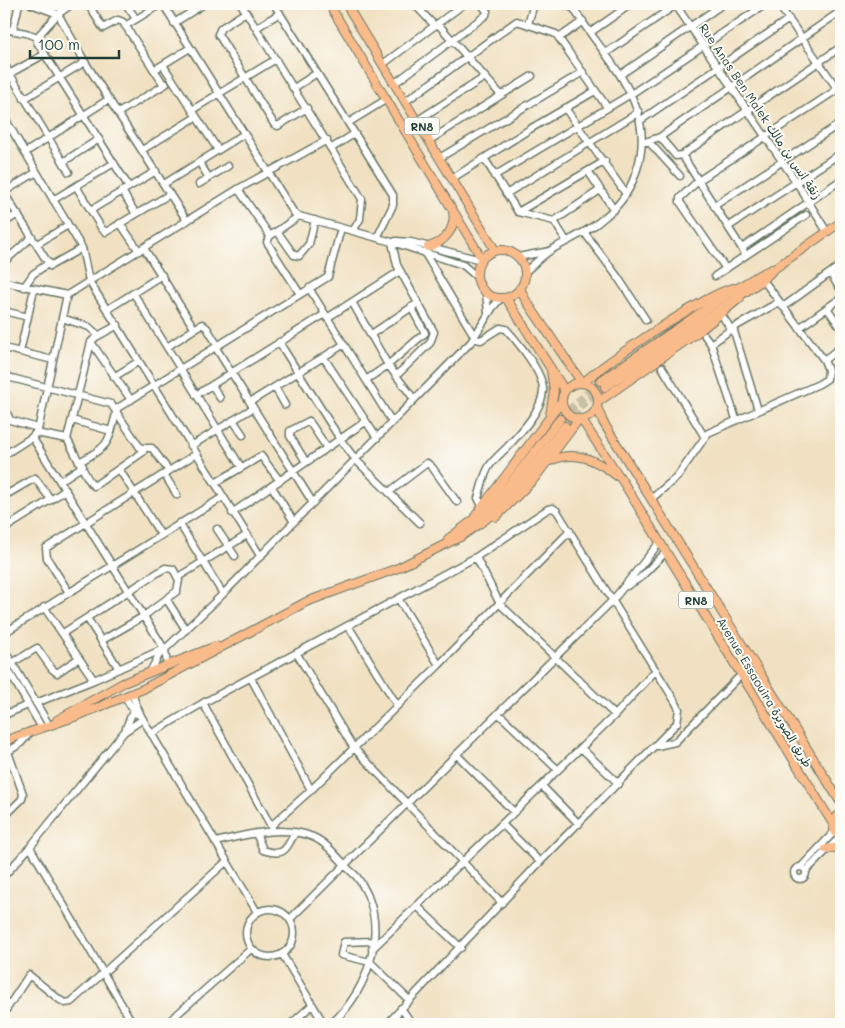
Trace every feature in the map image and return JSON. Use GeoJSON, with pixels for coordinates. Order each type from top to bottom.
{"type":"FeatureCollection","features":[{"type":"Feature","properties":{"kind":"main road","name":"RN8"},"geometry":{"type":"LineString","coordinates":[[329,4],[481,259]]}},
{"type":"Feature","properties":{"kind":"main road","name":"RN8"},"geometry":{"type":"LineString","coordinates":[[348,5],[495,250]]}},
{"type":"Feature","properties":{"kind":"main road"},"geometry":{"type":"LineString","coordinates":[[426,249],[442,241],[449,233],[454,219],[452,209]]}},
{"type":"Feature","properties":{"kind":"main road"},"geometry":{"type":"LineString","coordinates":[[474,523],[482,506],[549,420],[562,401],[565,391],[572,385],[583,383],[688,312],[725,290],[741,290],[763,280],[774,269],[841,222]]}},
{"type":"Feature","properties":{"kind":"main road"},"geometry":{"type":"LineString","coordinates":[[565,391],[549,363],[504,298],[486,293],[480,286],[477,268],[481,259],[495,250],[507,251],[518,257],[524,272],[520,288],[525,299],[583,383],[595,391],[598,404]]}},
{"type":"Feature","properties":{"kind":"main road"},"geometry":{"type":"LineString","coordinates":[[602,384],[741,290],[762,273],[774,269]]}},
{"type":"Feature","properties":{"kind":"main road"},"geometry":{"type":"LineString","coordinates":[[504,298],[520,288]]}},
{"type":"Feature","properties":{"kind":"main road"},"geometry":{"type":"LineString","coordinates":[[474,523],[492,521],[509,506],[548,461],[580,419],[591,416],[598,404],[731,307],[741,290]]}},
{"type":"Feature","properties":{"kind":"main road"},"geometry":{"type":"LineString","coordinates":[[549,363],[554,391],[549,420]]}},
{"type":"Feature","properties":{"kind":"main road"},"geometry":{"type":"LineString","coordinates":[[562,401],[566,412],[580,419]]}},
{"type":"Feature","properties":{"kind":"main road","name":"Avenue Essaouira طريق الصويرة"},"geometry":{"type":"LineString","coordinates":[[598,404],[603,422],[841,803]]}},
{"type":"Feature","properties":{"kind":"main road","name":"Avenue Essaouira طريق الصويرة"},"geometry":{"type":"LineString","coordinates":[[580,419],[623,482],[837,832]]}},
{"type":"Feature","properties":{"kind":"main road"},"geometry":{"type":"LineString","coordinates":[[4,741],[77,716],[126,696],[172,675],[225,644],[318,596],[391,570],[439,547],[508,499],[563,422]]}},
{"type":"Feature","properties":{"kind":"main road"},"geometry":{"type":"LineString","coordinates":[[548,461],[570,455],[587,458],[606,468],[623,482]]}},
{"type":"Feature","properties":{"kind":"main road"},"geometry":{"type":"LineString","coordinates":[[45,726],[119,685],[151,670],[225,644]]}},
{"type":"Feature","properties":{"kind":"main road"},"geometry":{"type":"LineString","coordinates":[[167,664],[172,675]]}},
{"type":"Feature","properties":{"kind":"main road"},"geometry":{"type":"LineString","coordinates":[[119,685],[119,692],[126,696]]}},
{"type":"Feature","properties":{"kind":"main road"},"geometry":{"type":"LineString","coordinates":[[837,832],[836,817],[841,814]]}},
{"type":"Feature","properties":{"kind":"main road"},"geometry":{"type":"LineString","coordinates":[[826,849],[841,847]]}},
{"type":"Feature","properties":{"kind":"street"},"geometry":{"type":"LineString","coordinates":[[4,37],[19,4]]}},
{"type":"Feature","properties":{"kind":"street"},"geometry":{"type":"LineString","coordinates":[[31,4],[44,6],[58,14],[85,62],[187,221]]}},
{"type":"Feature","properties":{"kind":"street"},"geometry":{"type":"LineString","coordinates":[[36,37],[58,14],[72,4]]}},
{"type":"Feature","properties":{"kind":"street"},"geometry":{"type":"LineString","coordinates":[[88,4],[103,28],[118,20],[125,26],[164,85]]}},
{"type":"Feature","properties":{"kind":"street"},"geometry":{"type":"LineString","coordinates":[[126,4],[136,20]]}},
{"type":"Feature","properties":{"kind":"street"},"geometry":{"type":"LineString","coordinates":[[125,26],[162,4],[294,213],[392,242],[406,242],[463,265],[477,277]]}},
{"type":"Feature","properties":{"kind":"street"},"geometry":{"type":"LineString","coordinates":[[174,24],[204,4]]}},
{"type":"Feature","properties":{"kind":"street"},"geometry":{"type":"LineString","coordinates":[[241,4],[332,148],[362,200],[360,219],[353,231]]}},
{"type":"Feature","properties":{"kind":"street"},"geometry":{"type":"LineString","coordinates":[[274,4],[393,198],[393,206],[377,238]]}},
{"type":"Feature","properties":{"kind":"street"},"geometry":{"type":"LineString","coordinates":[[414,4],[452,41],[501,95]]}},
{"type":"Feature","properties":{"kind":"street"},"geometry":{"type":"LineString","coordinates":[[383,64],[464,4]]}},
{"type":"Feature","properties":{"kind":"street"},"geometry":{"type":"LineString","coordinates":[[395,83],[486,15],[487,10],[481,4]]}},
{"type":"Feature","properties":{"kind":"street"},"geometry":{"type":"LineString","coordinates":[[528,24],[534,4]]}},
{"type":"Feature","properties":{"kind":"street"},"geometry":{"type":"LineString","coordinates":[[524,272],[551,251],[584,232],[614,210],[626,194],[636,174],[645,142],[639,112],[620,75],[574,5],[562,4]]}},
{"type":"Feature","properties":{"kind":"street"},"geometry":{"type":"LineString","coordinates":[[591,32],[631,4]]}},
{"type":"Feature","properties":{"kind":"street"},"geometry":{"type":"LineString","coordinates":[[606,53],[676,4]]}},
{"type":"Feature","properties":{"kind":"street","name":"Rue Anas Ben Malek زنقة انس بن مالك"},"geometry":{"type":"LineString","coordinates":[[676,4],[797,183],[827,232]]}},
{"type":"Feature","properties":{"kind":"street"},"geometry":{"type":"LineString","coordinates":[[620,75],[723,4]]}},
{"type":"Feature","properties":{"kind":"street"},"geometry":{"type":"LineString","coordinates":[[494,176],[631,94],[766,4]]}},
{"type":"Feature","properties":{"kind":"street"},"geometry":{"type":"LineString","coordinates":[[726,269],[679,202],[698,181],[765,136],[840,90],[778,4]]}},
{"type":"Feature","properties":{"kind":"street"},"geometry":{"type":"LineString","coordinates":[[645,142],[660,137],[841,10],[837,4]]}},
{"type":"Feature","properties":{"kind":"street"},"geometry":{"type":"LineString","coordinates":[[246,12],[218,31],[275,125],[278,126],[307,108]]}},
{"type":"Feature","properties":{"kind":"street"},"geometry":{"type":"LineString","coordinates":[[256,28],[280,13]]}},
{"type":"Feature","properties":{"kind":"street"},"geometry":{"type":"LineString","coordinates":[[640,120],[789,19]]}},
{"type":"Feature","properties":{"kind":"street"},"geometry":{"type":"LineString","coordinates":[[559,38],[583,21]]}},
{"type":"Feature","properties":{"kind":"street"},"geometry":{"type":"LineString","coordinates":[[406,101],[514,22],[528,24],[553,32],[607,107]]}},
{"type":"Feature","properties":{"kind":"street"},"geometry":{"type":"LineString","coordinates":[[8,29],[36,37],[129,187]]}},
{"type":"Feature","properties":{"kind":"street"},"geometry":{"type":"LineString","coordinates":[[660,137],[676,156],[682,155],[841,47]]}},
{"type":"Feature","properties":{"kind":"street"},"geometry":{"type":"LineString","coordinates":[[154,70],[190,48]]}},
{"type":"Feature","properties":{"kind":"street"},"geometry":{"type":"LineString","coordinates":[[9,74],[45,54]]}},
{"type":"Feature","properties":{"kind":"street"},"geometry":{"type":"LineString","coordinates":[[192,110],[276,59]]}},
{"type":"Feature","properties":{"kind":"street"},"geometry":{"type":"LineString","coordinates":[[24,99],[85,62]]}},
{"type":"Feature","properties":{"kind":"street"},"geometry":{"type":"LineString","coordinates":[[4,64],[69,172]]}},
{"type":"Feature","properties":{"kind":"street"},"geometry":{"type":"LineString","coordinates":[[163,65],[218,150]]}},
{"type":"Feature","properties":{"kind":"street"},"geometry":{"type":"LineString","coordinates":[[441,158],[583,72]]}},
{"type":"Feature","properties":{"kind":"street"},"geometry":{"type":"LineString","coordinates":[[294,88],[317,73]]}},
{"type":"Feature","properties":{"kind":"street"},"geometry":{"type":"LineString","coordinates":[[430,140],[532,76]]}},
{"type":"Feature","properties":{"kind":"street"},"geometry":{"type":"LineString","coordinates":[[418,120],[485,77]]}},
{"type":"Feature","properties":{"kind":"street"},"geometry":{"type":"LineString","coordinates":[[118,113],[172,80]]}},
{"type":"Feature","properties":{"kind":"street"},"geometry":{"type":"LineString","coordinates":[[453,178],[565,108],[596,91]]}},
{"type":"Feature","properties":{"kind":"street"},"geometry":{"type":"LineString","coordinates":[[26,152],[109,99]]}},
{"type":"Feature","properties":{"kind":"street"},"geometry":{"type":"LineString","coordinates":[[348,123],[387,99]]}},
{"type":"Feature","properties":{"kind":"street"},"geometry":{"type":"LineString","coordinates":[[565,108],[605,161],[626,194]]}},
{"type":"Feature","properties":{"kind":"street"},"geometry":{"type":"LineString","coordinates":[[506,194],[639,112]]}},
{"type":"Feature","properties":{"kind":"street"},"geometry":{"type":"LineString","coordinates":[[4,117],[26,152],[35,173],[82,248],[89,281],[261,557]]}},
{"type":"Feature","properties":{"kind":"street"},"geometry":{"type":"LineString","coordinates":[[142,150],[196,117]]}},
{"type":"Feature","properties":{"kind":"street"},"geometry":{"type":"LineString","coordinates":[[714,206],[841,123]]}},
{"type":"Feature","properties":{"kind":"street"},"geometry":{"type":"LineString","coordinates":[[164,184],[244,134]]}},
{"type":"Feature","properties":{"kind":"street"},"geometry":{"type":"LineString","coordinates":[[332,148],[354,134]]}},
{"type":"Feature","properties":{"kind":"street"},"geometry":{"type":"LineString","coordinates":[[63,162],[99,139]]}},
{"type":"Feature","properties":{"kind":"street"},"geometry":{"type":"LineString","coordinates":[[4,455],[35,433],[67,296],[238,189],[269,174],[326,140]]}},
{"type":"Feature","properties":{"kind":"street"},"geometry":{"type":"LineString","coordinates":[[645,142],[680,176]]}},
{"type":"Feature","properties":{"kind":"street"},"geometry":{"type":"LineString","coordinates":[[4,150],[6,152],[4,157]]}},
{"type":"Feature","properties":{"kind":"street"},"geometry":{"type":"LineString","coordinates":[[728,227],[841,153]]}},
{"type":"Feature","properties":{"kind":"street"},"geometry":{"type":"LineString","coordinates":[[682,155],[746,255]]}},
{"type":"Feature","properties":{"kind":"street"},"geometry":{"type":"LineString","coordinates":[[484,158],[518,212],[554,221],[567,242]]}},
{"type":"Feature","properties":{"kind":"street"},"geometry":{"type":"LineString","coordinates":[[518,212],[605,161]]}},
{"type":"Feature","properties":{"kind":"street"},"geometry":{"type":"LineString","coordinates":[[199,162],[209,178]]}},
{"type":"Feature","properties":{"kind":"street"},"geometry":{"type":"LineString","coordinates":[[53,200],[114,163]]}},
{"type":"Feature","properties":{"kind":"street"},"geometry":{"type":"LineString","coordinates":[[199,184],[228,166]]}},
{"type":"Feature","properties":{"kind":"street"},"geometry":{"type":"LineString","coordinates":[[91,210],[156,171]]}},
{"type":"Feature","properties":{"kind":"street"},"geometry":{"type":"LineString","coordinates":[[588,172],[614,210]]}},
{"type":"Feature","properties":{"kind":"street"},"geometry":{"type":"LineString","coordinates":[[35,173],[4,192],[36,244],[49,263],[54,265],[82,248]]}},
{"type":"Feature","properties":{"kind":"street"},"geometry":{"type":"LineString","coordinates":[[742,248],[841,180]]}},
{"type":"Feature","properties":{"kind":"street"},"geometry":{"type":"LineString","coordinates":[[76,186],[105,232],[170,194]]}},
{"type":"Feature","properties":{"kind":"street"},"geometry":{"type":"LineString","coordinates":[[238,189],[270,236]]}},
{"type":"Feature","properties":{"kind":"street"},"geometry":{"type":"LineString","coordinates":[[554,221],[600,190]]}},
{"type":"Feature","properties":{"kind":"street"},"geometry":{"type":"LineString","coordinates":[[122,191],[136,214]]}},
{"type":"Feature","properties":{"kind":"street"},"geometry":{"type":"LineString","coordinates":[[4,223],[18,214]]}},
{"type":"Feature","properties":{"kind":"street"},"geometry":{"type":"LineString","coordinates":[[715,276],[806,215]]}},
{"type":"Feature","properties":{"kind":"street"},"geometry":{"type":"LineString","coordinates":[[299,216],[267,240],[300,294]]}},
{"type":"Feature","properties":{"kind":"street"},"geometry":{"type":"LineString","coordinates":[[277,231],[294,255],[299,256],[309,244],[315,220]]}},
{"type":"Feature","properties":{"kind":"street"},"geometry":{"type":"LineString","coordinates":[[120,223],[162,276],[194,328]]}},
{"type":"Feature","properties":{"kind":"street"},"geometry":{"type":"LineString","coordinates":[[36,244],[68,225]]}},
{"type":"Feature","properties":{"kind":"street"},"geometry":{"type":"LineString","coordinates":[[60,481],[102,450],[111,431],[116,409],[330,275],[341,228]]}},
{"type":"Feature","properties":{"kind":"street"},"geometry":{"type":"LineString","coordinates":[[584,232],[617,276],[646,320]]}},
{"type":"Feature","properties":{"kind":"street"},"geometry":{"type":"LineString","coordinates":[[4,262],[32,237]]}},
{"type":"Feature","properties":{"kind":"street"},"geometry":{"type":"LineString","coordinates":[[392,242],[400,271],[434,328],[434,338],[396,376]]}},
{"type":"Feature","properties":{"kind":"street"},"geometry":{"type":"LineString","coordinates":[[426,249],[481,259]]}},
{"type":"Feature","properties":{"kind":"street"},"geometry":{"type":"LineString","coordinates":[[426,249],[475,338],[480,340],[499,329],[506,329],[540,376],[543,388],[540,401],[525,425],[488,468],[478,499],[482,506]]}},
{"type":"Feature","properties":{"kind":"street"},"geometry":{"type":"LineString","coordinates":[[518,257],[551,251]]}},
{"type":"Feature","properties":{"kind":"street"},"geometry":{"type":"LineString","coordinates":[[24,287],[33,274],[49,263]]}},
{"type":"Feature","properties":{"kind":"street"},"geometry":{"type":"LineString","coordinates":[[711,344],[732,329],[781,304],[841,265]]}},
{"type":"Feature","properties":{"kind":"street"},"geometry":{"type":"LineString","coordinates":[[196,395],[279,342],[352,302],[400,271]]}},
{"type":"Feature","properties":{"kind":"street"},"geometry":{"type":"LineString","coordinates":[[830,273],[841,290]]}},
{"type":"Feature","properties":{"kind":"street"},"geometry":{"type":"LineString","coordinates":[[108,309],[162,276]]}},
{"type":"Feature","properties":{"kind":"street"},"geometry":{"type":"LineString","coordinates":[[651,499],[680,473],[704,436],[736,419],[824,382],[828,374],[824,360],[763,280]]}},
{"type":"Feature","properties":{"kind":"street"},"geometry":{"type":"LineString","coordinates":[[4,282],[67,296]]}},
{"type":"Feature","properties":{"kind":"street"},"geometry":{"type":"LineString","coordinates":[[310,288],[343,345],[392,422]]}},
{"type":"Feature","properties":{"kind":"street"},"geometry":{"type":"LineString","coordinates":[[20,352],[34,289]]}},
{"type":"Feature","properties":{"kind":"street"},"geometry":{"type":"LineString","coordinates":[[486,293],[488,315]]}},
{"type":"Feature","properties":{"kind":"street"},"geometry":{"type":"LineString","coordinates":[[134,294],[241,467]]}},
{"type":"Feature","properties":{"kind":"street"},"geometry":{"type":"LineString","coordinates":[[151,670],[156,658],[261,557],[475,338],[488,315],[504,298]]}},
{"type":"Feature","properties":{"kind":"street"},"geometry":{"type":"LineString","coordinates":[[799,328],[841,298]]}},
{"type":"Feature","properties":{"kind":"street"},"geometry":{"type":"LineString","coordinates":[[352,302],[388,365],[414,399]]}},
{"type":"Feature","properties":{"kind":"street"},"geometry":{"type":"LineString","coordinates":[[370,335],[418,303]]}},
{"type":"Feature","properties":{"kind":"street"},"geometry":{"type":"LineString","coordinates":[[366,380],[388,365],[425,332],[411,307]]}},
{"type":"Feature","properties":{"kind":"street"},"geometry":{"type":"LineString","coordinates":[[827,308],[841,328]]}},
{"type":"Feature","properties":{"kind":"street"},"geometry":{"type":"LineString","coordinates":[[4,312],[28,317]]}},
{"type":"Feature","properties":{"kind":"street"},"geometry":{"type":"LineString","coordinates":[[724,317],[732,329],[758,410]]}},
{"type":"Feature","properties":{"kind":"street"},"geometry":{"type":"LineString","coordinates":[[62,318],[89,327],[98,335]]}},
{"type":"Feature","properties":{"kind":"street"},"geometry":{"type":"LineString","coordinates":[[4,376],[77,394],[110,404],[116,409],[142,448],[142,455],[94,486],[88,482],[82,464],[67,438],[77,394],[91,342],[98,335],[118,325]]}},
{"type":"Feature","properties":{"kind":"street"},"geometry":{"type":"LineString","coordinates":[[167,347],[194,328],[205,325],[292,473],[313,503]]}},
{"type":"Feature","properties":{"kind":"street"},"geometry":{"type":"LineString","coordinates":[[705,336],[711,344],[736,419]]}},
{"type":"Feature","properties":{"kind":"street"},"geometry":{"type":"LineString","coordinates":[[91,342],[131,400]]}},
{"type":"Feature","properties":{"kind":"street"},"geometry":{"type":"LineString","coordinates":[[279,342],[340,439],[356,460],[420,523]]}},
{"type":"Feature","properties":{"kind":"street"},"geometry":{"type":"LineString","coordinates":[[192,446],[234,420],[275,387],[343,345]]}},
{"type":"Feature","properties":{"kind":"street"},"geometry":{"type":"LineString","coordinates":[[824,360],[841,347]]}},
{"type":"Feature","properties":{"kind":"street"},"geometry":{"type":"LineString","coordinates":[[4,348],[53,360]]}},
{"type":"Feature","properties":{"kind":"street"},"geometry":{"type":"LineString","coordinates":[[324,358],[377,438]]}},
{"type":"Feature","properties":{"kind":"street"},"geometry":{"type":"LineString","coordinates":[[114,377],[140,361]]}},
{"type":"Feature","properties":{"kind":"street"},"geometry":{"type":"LineString","coordinates":[[662,367],[704,436]]}},
{"type":"Feature","properties":{"kind":"street"},"geometry":{"type":"LineString","coordinates":[[212,385],[220,398]]}},
{"type":"Feature","properties":{"kind":"street"},"geometry":{"type":"LineString","coordinates":[[275,387],[285,405]]}},
{"type":"Feature","properties":{"kind":"street"},"geometry":{"type":"LineString","coordinates":[[4,406],[6,416],[11,421],[35,433],[67,438]]}},
{"type":"Feature","properties":{"kind":"street"},"geometry":{"type":"LineString","coordinates":[[72,420],[111,431]]}},
{"type":"Feature","properties":{"kind":"street"},"geometry":{"type":"LineString","coordinates":[[234,420],[243,435]]}},
{"type":"Feature","properties":{"kind":"street"},"geometry":{"type":"LineString","coordinates":[[306,462],[290,436],[290,431],[309,421],[327,448]]}},
{"type":"Feature","properties":{"kind":"street"},"geometry":{"type":"LineString","coordinates":[[232,513],[365,422]]}},
{"type":"Feature","properties":{"kind":"street"},"geometry":{"type":"LineString","coordinates":[[35,433],[60,481],[165,649],[167,664]]}},
{"type":"Feature","properties":{"kind":"street"},"geometry":{"type":"LineString","coordinates":[[142,448],[147,446],[152,448],[177,495]]}},
{"type":"Feature","properties":{"kind":"street"},"geometry":{"type":"LineString","coordinates":[[68,592],[47,558],[45,549],[196,454]]}},
{"type":"Feature","properties":{"kind":"street"},"geometry":{"type":"LineString","coordinates":[[215,482],[257,456],[262,456],[280,481]]}},
{"type":"Feature","properties":{"kind":"street"},"geometry":{"type":"LineString","coordinates":[[389,492],[427,463],[432,467],[457,502]]}},
{"type":"Feature","properties":{"kind":"street"},"geometry":{"type":"LineString","coordinates":[[119,469],[161,535]]}},
{"type":"Feature","properties":{"kind":"street"},"geometry":{"type":"LineString","coordinates":[[4,496],[34,478],[51,500]]}},
{"type":"Feature","properties":{"kind":"street"},"geometry":{"type":"LineString","coordinates":[[272,487],[294,522]]}},
{"type":"Feature","properties":{"kind":"street"},"geometry":{"type":"LineString","coordinates":[[4,529],[66,490]]}},
{"type":"Feature","properties":{"kind":"street"},"geometry":{"type":"LineString","coordinates":[[4,633],[112,564],[223,497]]}},
{"type":"Feature","properties":{"kind":"street"},"geometry":{"type":"LineString","coordinates":[[151,734],[203,703],[476,558],[548,509],[553,508],[557,511],[676,703],[679,717],[677,724],[540,862],[461,948],[387,1024]]}},
{"type":"Feature","properties":{"kind":"street"},"geometry":{"type":"LineString","coordinates":[[179,523],[224,594]]}},
{"type":"Feature","properties":{"kind":"street"},"geometry":{"type":"LineString","coordinates":[[217,529],[235,556]]}},
{"type":"Feature","properties":{"kind":"street"},"geometry":{"type":"LineString","coordinates":[[215,842],[273,828],[500,604],[570,531]]}},
{"type":"Feature","properties":{"kind":"street"},"geometry":{"type":"LineString","coordinates":[[178,577],[247,535]]}},
{"type":"Feature","properties":{"kind":"street"},"geometry":{"type":"LineString","coordinates":[[290,919],[626,587],[660,542]]}},
{"type":"Feature","properties":{"kind":"street"},"geometry":{"type":"LineString","coordinates":[[626,587],[640,578],[666,552]]}},
{"type":"Feature","properties":{"kind":"street"},"geometry":{"type":"LineString","coordinates":[[476,558],[500,604],[615,715]]}},
{"type":"Feature","properties":{"kind":"street"},"geometry":{"type":"LineString","coordinates":[[63,633],[167,567],[173,569],[178,577],[179,589],[144,616],[101,641]]}},
{"type":"Feature","properties":{"kind":"street"},"geometry":{"type":"LineString","coordinates":[[167,600],[186,630]]}},
{"type":"Feature","properties":{"kind":"street"},"geometry":{"type":"LineString","coordinates":[[399,600],[439,665]]}},
{"type":"Feature","properties":{"kind":"street"},"geometry":{"type":"LineString","coordinates":[[44,607],[94,680]]}},
{"type":"Feature","properties":{"kind":"street"},"geometry":{"type":"LineString","coordinates":[[87,618],[119,669]]}},
{"type":"Feature","properties":{"kind":"street"},"geometry":{"type":"LineString","coordinates":[[349,627],[397,705]]}},
{"type":"Feature","properties":{"kind":"street"},"geometry":{"type":"LineString","coordinates":[[6,665],[37,648],[57,673],[80,658]]}},
{"type":"Feature","properties":{"kind":"street"},"geometry":{"type":"LineString","coordinates":[[4,649],[6,665],[28,705],[45,726]]}},
{"type":"Feature","properties":{"kind":"street"},"geometry":{"type":"LineString","coordinates":[[36,703],[165,649]]}},
{"type":"Feature","properties":{"kind":"street"},"geometry":{"type":"LineString","coordinates":[[297,654],[353,747],[502,903]]}},
{"type":"Feature","properties":{"kind":"street"},"geometry":{"type":"LineString","coordinates":[[6,665],[36,703],[45,726]]}},
{"type":"Feature","properties":{"kind":"street"},"geometry":{"type":"LineString","coordinates":[[372,949],[615,715],[656,670]]}},
{"type":"Feature","properties":{"kind":"street"},"geometry":{"type":"LineString","coordinates":[[656,746],[675,742],[742,674]]}},
{"type":"Feature","properties":{"kind":"street"},"geometry":{"type":"LineString","coordinates":[[251,678],[311,790]]}},
{"type":"Feature","properties":{"kind":"street"},"geometry":{"type":"LineString","coordinates":[[126,696],[134,711],[142,718]]}},
{"type":"Feature","properties":{"kind":"street"},"geometry":{"type":"LineString","coordinates":[[126,696],[142,718],[257,912]]}},
{"type":"Feature","properties":{"kind":"street"},"geometry":{"type":"LineString","coordinates":[[203,703],[273,828],[313,837],[332,850],[357,878],[370,904],[376,934],[370,962],[354,999],[330,1024]]}},
{"type":"Feature","properties":{"kind":"street"},"geometry":{"type":"LineString","coordinates":[[4,715],[28,705]]}},
{"type":"Feature","properties":{"kind":"street"},"geometry":{"type":"LineString","coordinates":[[124,732],[134,711]]}},
{"type":"Feature","properties":{"kind":"street"},"geometry":{"type":"LineString","coordinates":[[498,713],[558,770]]}},
{"type":"Feature","properties":{"kind":"street"},"geometry":{"type":"LineString","coordinates":[[4,876],[30,848],[124,732],[142,718]]}},
{"type":"Feature","properties":{"kind":"street"},"geometry":{"type":"LineString","coordinates":[[4,817],[22,799],[23,794],[6,753],[20,744],[32,731]]}},
{"type":"Feature","properties":{"kind":"street"},"geometry":{"type":"LineString","coordinates":[[581,748],[619,784]]}},
{"type":"Feature","properties":{"kind":"street"},"geometry":{"type":"LineString","coordinates":[[457,755],[514,812]]}},
{"type":"Feature","properties":{"kind":"street"},"geometry":{"type":"LineString","coordinates":[[542,786],[579,824]]}},
{"type":"Feature","properties":{"kind":"street"},"geometry":{"type":"LineString","coordinates":[[502,824],[540,862]]}},
{"type":"Feature","properties":{"kind":"street"},"geometry":{"type":"LineString","coordinates":[[837,832],[826,849],[804,869],[837,832]]}},
{"type":"Feature","properties":{"kind":"street"},"geometry":{"type":"LineString","coordinates":[[256,833],[263,850],[281,853],[287,850],[294,833]]}},
{"type":"Feature","properties":{"kind":"street"},"geometry":{"type":"LineString","coordinates":[[30,848],[133,1024]]}},
{"type":"Feature","properties":{"kind":"street"},"geometry":{"type":"LineString","coordinates":[[4,1013],[19,993],[28,976],[32,976],[60,1000],[68,1003],[226,861]]}},
{"type":"Feature","properties":{"kind":"street"},"geometry":{"type":"LineString","coordinates":[[417,906],[461,948]]}},
{"type":"Feature","properties":{"kind":"street"},"geometry":{"type":"LineString","coordinates":[[267,909],[277,910],[290,919],[294,936],[290,946],[282,954],[266,957],[252,949],[246,936],[246,929],[257,912],[267,909]]}},
{"type":"Feature","properties":{"kind":"street"},"geometry":{"type":"LineString","coordinates":[[374,941],[344,942],[342,944],[342,956],[370,962],[409,1000]]}},
{"type":"Feature","properties":{"kind":"street"},"geometry":{"type":"LineString","coordinates":[[166,1024],[252,949]]}},
{"type":"Feature","properties":{"kind":"street"},"geometry":{"type":"LineString","coordinates":[[282,954],[324,1024]]}},
{"type":"Feature","properties":{"kind":"street"},"geometry":{"type":"LineString","coordinates":[[291,1024],[312,1005]]}},
{"type":"Feature","properties":{"kind":"street"},"geometry":{"type":"LineString","coordinates":[[402,1008],[412,1024]]}},
{"type":"Feature","properties":{"kind":"tunnel"},"geometry":{"type":"LineString","coordinates":[[560,419],[600,381]]}},
{"type":"Feature","properties":{"kind":"tunnel"},"geometry":{"type":"LineString","coordinates":[[565,426],[583,404],[605,387]]}}]}
